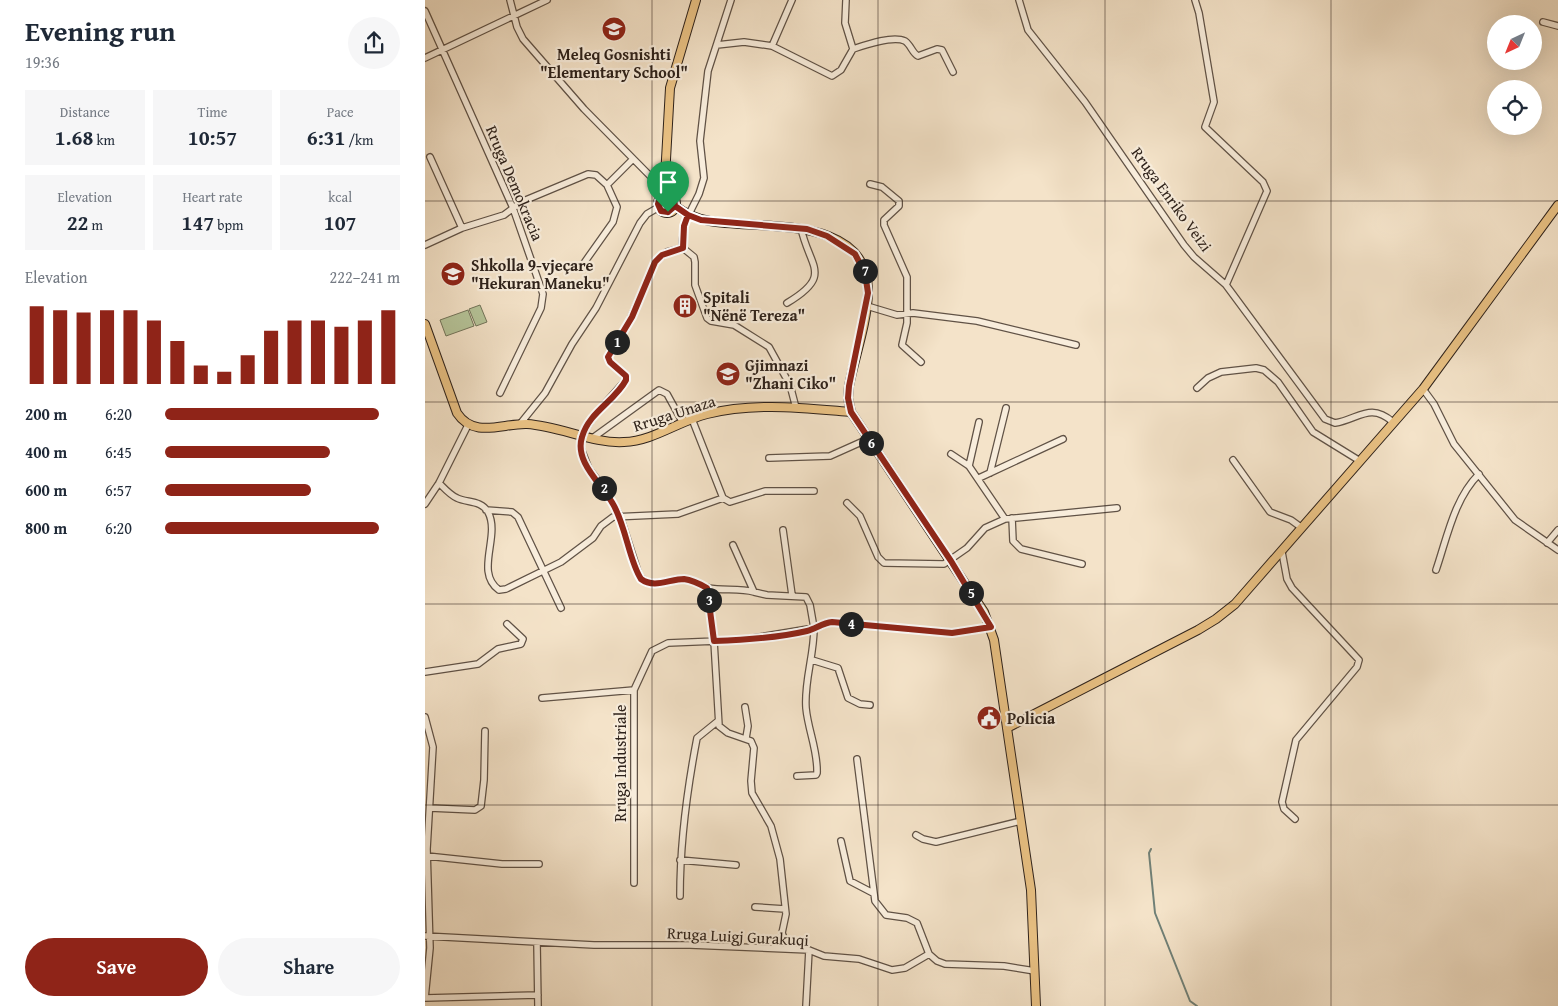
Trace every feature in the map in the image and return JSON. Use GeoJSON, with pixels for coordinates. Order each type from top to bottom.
{"type":"FeatureCollection","features":[{"type":"Feature","properties":{"kind":"main road"},"geometry":{"type":"LineString","coordinates":[[675,206],[668,212],[663,212],[659,207],[659,200],[664,193],[670,88],[696,0]]}},
{"type":"Feature","properties":{"kind":"main road"},"geometry":{"type":"LineString","coordinates":[[664,193],[673,198],[675,206],[688,215],[710,222],[801,228],[827,236],[855,254],[865,273],[868,293],[867,306],[849,386],[848,398],[851,412],[951,561],[991,627],[1031,890],[1035,1006]]}},
{"type":"Feature","properties":{"kind":"main road"},"geometry":{"type":"LineString","coordinates":[[1007,728],[1217,619],[1235,604],[1423,389],[1558,205]]}},
{"type":"Feature","properties":{"kind":"main road"},"geometry":{"type":"LineString","coordinates":[[425,324],[454,405],[460,418],[468,425]]}},
{"type":"Feature","properties":{"kind":"main road","name":"Rruga Unaza"},"geometry":{"type":"LineString","coordinates":[[468,425],[483,428],[520,424],[556,428],[627,442],[647,437],[715,412],[751,407],[851,412]]}},
{"type":"Feature","properties":{"kind":"street"},"geometry":{"type":"LineString","coordinates":[[510,0],[514,18],[523,39],[551,72],[664,193]]}},
{"type":"Feature","properties":{"kind":"street"},"geometry":{"type":"LineString","coordinates":[[425,58],[514,18],[527,8],[547,0]]}},
{"type":"Feature","properties":{"kind":"street"},"geometry":{"type":"LineString","coordinates":[[683,248],[684,226],[704,178],[700,141],[708,71],[731,0]]}},
{"type":"Feature","properties":{"kind":"street"},"geometry":{"type":"LineString","coordinates":[[773,46],[792,0]]}},
{"type":"Feature","properties":{"kind":"street"},"geometry":{"type":"LineString","coordinates":[[846,0],[845,23],[853,49]]}},
{"type":"Feature","properties":{"kind":"street","name":"Rruga Enriko Veizi"},"geometry":{"type":"LineString","coordinates":[[1019,0],[1028,30],[1085,102],[1184,245],[1226,285],[1325,419],[1335,424],[1367,412],[1375,412],[1382,414],[1393,422]]}},
{"type":"Feature","properties":{"kind":"street"},"geometry":{"type":"LineString","coordinates":[[1195,0],[1199,13],[1214,102],[1205,127],[1263,182],[1267,191],[1226,285]]}},
{"type":"Feature","properties":{"kind":"street","name":"Rruga Demokracia"},"geometry":{"type":"LineString","coordinates":[[425,11],[513,208],[542,286],[543,302],[500,393]]}},
{"type":"Feature","properties":{"kind":"street"},"geometry":{"type":"LineString","coordinates":[[1543,22],[1558,26]]}},
{"type":"Feature","properties":{"kind":"street"},"geometry":{"type":"LineString","coordinates":[[717,45],[744,42],[773,46],[832,76],[841,70],[853,49],[875,42],[899,40],[908,43],[918,56],[937,49],[942,50],[953,72]]}},
{"type":"Feature","properties":{"kind":"street"},"geometry":{"type":"LineString","coordinates":[[429,156],[462,228]]}},
{"type":"Feature","properties":{"kind":"street"},"geometry":{"type":"LineString","coordinates":[[607,185],[632,160]]}},
{"type":"Feature","properties":{"kind":"street"},"geometry":{"type":"LineString","coordinates":[[425,245],[462,228],[504,215],[521,202],[588,174],[596,175],[607,185],[615,200],[617,214],[584,263]]}},
{"type":"Feature","properties":{"kind":"street"},"geometry":{"type":"LineString","coordinates":[[869,184],[882,187],[899,201],[899,206],[884,220],[884,225],[907,277],[908,314],[902,345],[921,362]]}},
{"type":"Feature","properties":{"kind":"street"},"geometry":{"type":"LineString","coordinates":[[520,424],[545,393],[572,344],[596,308],[640,222],[647,214],[659,207]]}},
{"type":"Feature","properties":{"kind":"street"},"geometry":{"type":"LineString","coordinates":[[787,303],[805,292],[816,273],[801,228]]}},
{"type":"Feature","properties":{"kind":"street"},"geometry":{"type":"LineString","coordinates":[[683,248],[694,257],[695,285],[707,318],[711,321],[734,325],[769,347],[790,385],[796,408]]}},
{"type":"Feature","properties":{"kind":"street"},"geometry":{"type":"LineString","coordinates":[[683,248],[662,255],[651,268],[632,317],[608,357],[610,362],[626,376],[626,380],[598,410],[582,434],[580,446],[584,461],[606,491],[620,516],[641,579],[656,583],[686,579],[707,588],[737,588],[767,595],[806,597],[809,600],[814,628],[812,660],[806,684],[806,710],[817,773],[816,775],[797,776]]}},
{"type":"Feature","properties":{"kind":"street"},"geometry":{"type":"LineString","coordinates":[[867,306],[897,315],[908,314],[977,320],[1076,345]]}},
{"type":"Feature","properties":{"kind":"street"},"geometry":{"type":"LineString","coordinates":[[1197,388],[1208,378],[1221,372],[1256,368],[1264,370],[1278,382],[1313,432],[1359,461]]}},
{"type":"Feature","properties":{"kind":"street"},"geometry":{"type":"LineString","coordinates":[[1423,389],[1434,404],[1454,444],[1515,520],[1558,550]]}},
{"type":"Feature","properties":{"kind":"street"},"geometry":{"type":"LineString","coordinates":[[594,437],[659,390],[667,394],[683,423]]}},
{"type":"Feature","properties":{"kind":"street"},"geometry":{"type":"LineString","coordinates":[[990,473],[1005,408]]}},
{"type":"Feature","properties":{"kind":"street"},"geometry":{"type":"LineString","coordinates":[[692,419],[723,498],[731,502],[765,491],[814,491]]}},
{"type":"Feature","properties":{"kind":"street"},"geometry":{"type":"LineString","coordinates":[[969,466],[979,422]]}},
{"type":"Feature","properties":{"kind":"street"},"geometry":{"type":"LineString","coordinates":[[425,504],[439,483],[468,425]]}},
{"type":"Feature","properties":{"kind":"street"},"geometry":{"type":"LineString","coordinates":[[769,458],[829,456],[868,439]]}},
{"type":"Feature","properties":{"kind":"street"},"geometry":{"type":"LineString","coordinates":[[979,478],[1063,439]]}},
{"type":"Feature","properties":{"kind":"street"},"geometry":{"type":"LineString","coordinates":[[951,454],[969,466],[979,478],[1008,519],[1013,541],[1021,549],[1082,564]]}},
{"type":"Feature","properties":{"kind":"street"},"geometry":{"type":"LineString","coordinates":[[1233,460],[1270,512],[1291,520],[1302,528]]}},
{"type":"Feature","properties":{"kind":"street"},"geometry":{"type":"LineString","coordinates":[[1436,570],[1461,498],[1471,482],[1479,474]]}},
{"type":"Feature","properties":{"kind":"street"},"geometry":{"type":"LineString","coordinates":[[439,483],[452,496],[477,502],[487,510],[516,514],[545,571],[561,608]]}},
{"type":"Feature","properties":{"kind":"street"},"geometry":{"type":"LineString","coordinates":[[487,510],[491,531],[488,570],[495,587],[503,590],[561,562],[593,538],[609,519],[620,516],[678,514],[723,498]]}},
{"type":"Feature","properties":{"kind":"street"},"geometry":{"type":"LineString","coordinates":[[847,504],[860,516],[878,557],[884,563],[937,565],[951,561],[967,548],[985,528],[1008,519],[1117,508]]}},
{"type":"Feature","properties":{"kind":"street"},"geometry":{"type":"LineString","coordinates":[[783,530],[792,595]]}},
{"type":"Feature","properties":{"kind":"street"},"geometry":{"type":"LineString","coordinates":[[1547,542],[1558,530]]}},
{"type":"Feature","properties":{"kind":"street"},"geometry":{"type":"LineString","coordinates":[[733,545],[754,592]]}},
{"type":"Feature","properties":{"kind":"street"},"geometry":{"type":"LineString","coordinates":[[1282,552],[1287,579],[1292,588],[1359,660],[1357,667],[1296,740],[1282,802],[1284,809],[1295,819]]}},
{"type":"Feature","properties":{"kind":"street"},"geometry":{"type":"LineString","coordinates":[[707,588],[714,641],[718,721],[724,730],[751,741],[754,748],[751,781],[752,793],[771,826],[782,870],[785,909],[782,933],[788,949]]}},
{"type":"Feature","properties":{"kind":"street","name":"Rruga Industriale"},"geometry":{"type":"LineString","coordinates":[[633,882],[634,690],[650,655],[657,647],[679,641],[741,640],[814,628],[832,622],[952,633],[991,627]]}},
{"type":"Feature","properties":{"kind":"street"},"geometry":{"type":"LineString","coordinates":[[425,672],[478,664],[498,649],[521,644],[523,639],[507,624]]}},
{"type":"Feature","properties":{"kind":"street"},"geometry":{"type":"LineString","coordinates":[[812,660],[838,668],[848,698],[860,704],[870,705]]}},
{"type":"Feature","properties":{"kind":"street"},"geometry":{"type":"LineString","coordinates":[[542,698],[634,690]]}},
{"type":"Feature","properties":{"kind":"street"},"geometry":{"type":"LineString","coordinates":[[745,707],[748,726],[746,738]]}},
{"type":"Feature","properties":{"kind":"street"},"geometry":{"type":"LineString","coordinates":[[425,718],[433,747],[427,856],[428,936],[425,998],[538,995]]}},
{"type":"Feature","properties":{"kind":"street"},"geometry":{"type":"LineString","coordinates":[[679,896],[680,860],[697,738],[718,721]]}},
{"type":"Feature","properties":{"kind":"street"},"geometry":{"type":"LineString","coordinates":[[429,808],[475,810],[481,806],[485,780],[485,731]]}},
{"type":"Feature","properties":{"kind":"street"},"geometry":{"type":"LineString","coordinates":[[857,759],[873,893],[875,901],[882,912],[892,917],[907,918],[917,923],[929,954],[937,961],[945,964],[1004,966],[1035,971]]}},
{"type":"Feature","properties":{"kind":"street"},"geometry":{"type":"LineString","coordinates":[[916,835],[936,842],[1021,821]]}},
{"type":"Feature","properties":{"kind":"street"},"geometry":{"type":"LineString","coordinates":[[841,842],[850,881],[873,893]]}},
{"type":"Feature","properties":{"kind":"street"},"geometry":{"type":"LineString","coordinates":[[427,856],[501,864],[539,864]]}},
{"type":"Feature","properties":{"kind":"street"},"geometry":{"type":"LineString","coordinates":[[680,860],[736,865]]}},
{"type":"Feature","properties":{"kind":"street"},"geometry":{"type":"LineString","coordinates":[[755,907],[785,909]]}},
{"type":"Feature","properties":{"kind":"street","name":"Rruga Luigj Gurakuqi"},"geometry":{"type":"LineString","coordinates":[[428,936],[537,943],[632,946],[690,945],[809,950],[824,956],[864,960],[892,970],[905,968],[929,954]]}},
{"type":"Feature","properties":{"kind":"street"},"geometry":{"type":"LineString","coordinates":[[537,943],[538,1006]]}},
{"type":"Feature","properties":{"kind":"street"},"geometry":{"type":"LineString","coordinates":[[806,1006],[809,950]]}},
{"type":"Feature","properties":{"kind":"green space"},"geometry":{"type":"Polygon","coordinates":[[[480,305],[487,322],[476,326],[469,309],[480,305]]]}},
{"type":"Feature","properties":{"kind":"green space"},"geometry":{"type":"Polygon","coordinates":[[[468,310],[474,326],[446,336],[440,320],[468,310]]]}},
{"type":"Feature","properties":{"kind":"waterway"},"geometry":{"type":"LineString","coordinates":[[1151,849],[1149,853],[1155,913],[1190,1001],[1197,1006]]}},
{"type":"Feature","properties":{"kind":"place","name":"Meleq Gosnishti \"Elementary School\""},"geometry":{"type":"Point","coordinates":[614,29]}},
{"type":"Feature","properties":{"kind":"place","name":"Shkolla 9-vjeçare \"Hekuran Maneku\""},"geometry":{"type":"Point","coordinates":[453,274]}},
{"type":"Feature","properties":{"kind":"place","name":"Spitali \"Nënë Tereza\""},"geometry":{"type":"Point","coordinates":[685,306]}},
{"type":"Feature","properties":{"kind":"place","name":"Gjimnazi \"Zhani Ciko\""},"geometry":{"type":"Point","coordinates":[728,374]}},
{"type":"Feature","properties":{"kind":"place","name":"Policia"},"geometry":{"type":"Point","coordinates":[989,718]}},
{"type":"Feature","properties":{"kind":"route"},"geometry":{"type":"LineString","coordinates":[[668,212],[659,209],[658,202],[664,195],[671,196],[676,203],[675,206],[688,215],[701,220],[742,224],[773,224],[807,229],[827,236],[855,254],[861,262],[865,273],[868,293],[867,306],[849,386],[848,398],[851,412],[951,561],[984,612],[991,627],[969,632],[952,633],[893,626],[867,626],[832,622],[821,624],[809,631],[791,634],[714,641],[707,588],[686,579],[656,583],[641,579],[620,516],[606,491],[584,461],[580,446],[582,434],[593,416],[626,380],[626,376],[608,360],[608,357],[632,317],[651,268],[662,255],[683,248],[684,226],[688,215],[675,206],[672,211],[668,212]]}}]}
